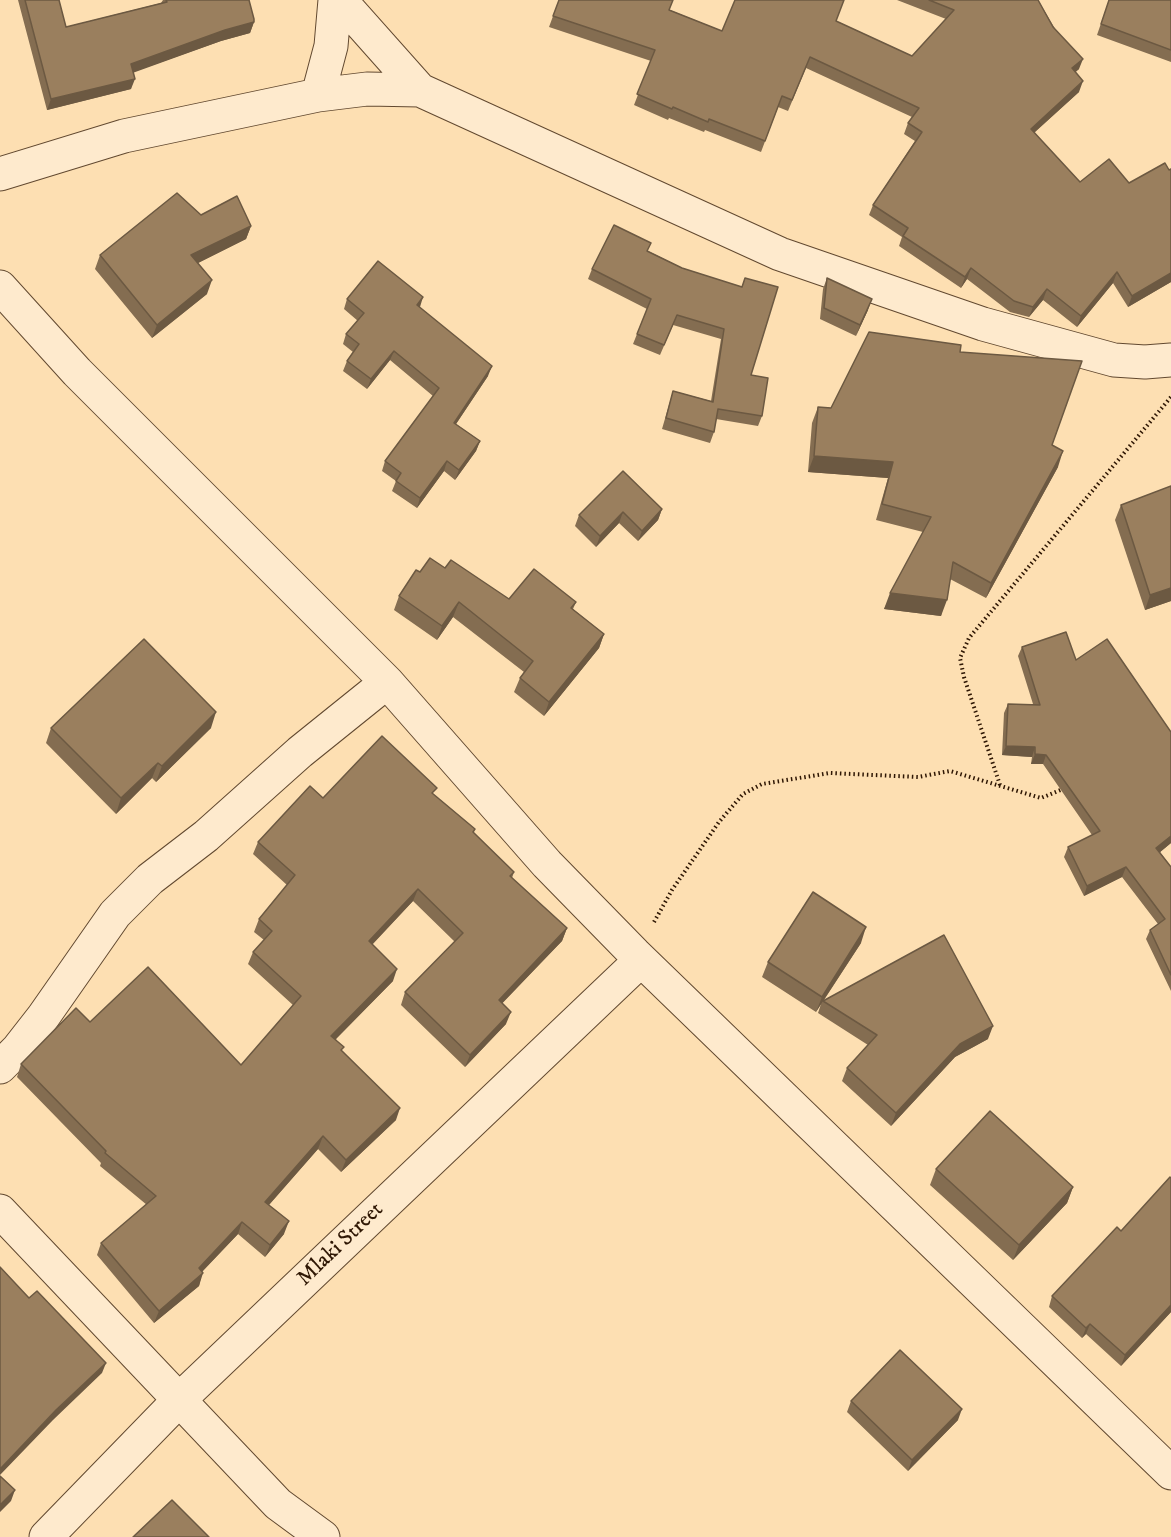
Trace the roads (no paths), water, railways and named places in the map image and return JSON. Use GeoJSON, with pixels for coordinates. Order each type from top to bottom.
{"type":"FeatureCollection","features":[{"type":"Feature","properties":{"kind":"street"},"geometry":{"type":"LineString","coordinates":[[338,0],[420,90],[780,254],[983,324],[1114,360],[1145,362],[1171,360]]}},
{"type":"Feature","properties":{"kind":"street"},"geometry":{"type":"LineString","coordinates":[[318,95],[331,46],[338,0]]}},
{"type":"Feature","properties":{"kind":"street"},"geometry":{"type":"LineString","coordinates":[[0,174],[124,136],[318,95],[367,89],[420,90]]}},
{"type":"Feature","properties":{"kind":"street"},"geometry":{"type":"LineString","coordinates":[[0,287],[77,372],[387,682],[547,864],[638,957],[1171,1473]]}},
{"type":"Feature","properties":{"kind":"street"},"geometry":{"type":"LineString","coordinates":[[0,1067],[18,1049],[43,1017],[115,914],[150,879],[206,837],[300,752],[387,682]]}},
{"type":"Feature","properties":{"kind":"street","name":"Mlaki Street"},"geometry":{"type":"LineString","coordinates":[[46,1537],[180,1399],[638,957]]}},
{"type":"Feature","properties":{"kind":"street"},"geometry":{"type":"LineString","coordinates":[[0,1211],[278,1504],[323,1537]]}}]}
